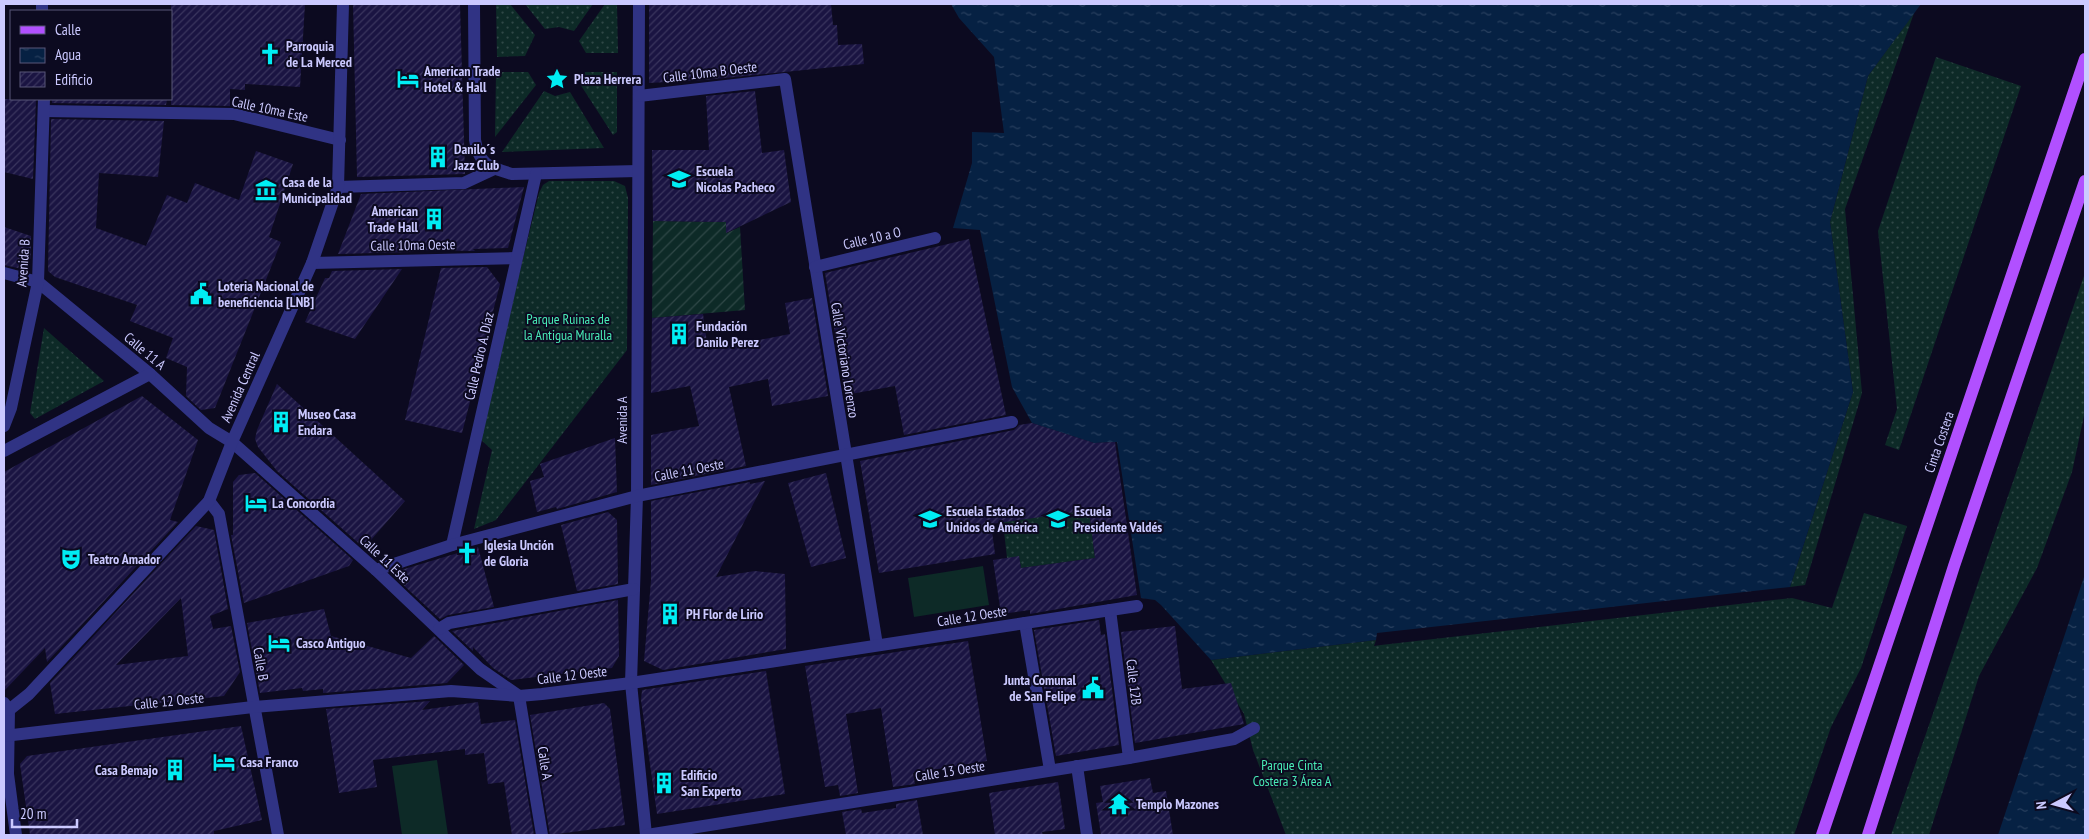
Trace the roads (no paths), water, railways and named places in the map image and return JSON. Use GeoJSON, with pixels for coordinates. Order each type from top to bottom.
{"type":"FeatureCollection","features":[{"type":"Feature","properties":{"kind":"main road","name":"Cinta Costera"},"geometry":{"type":"LineString","coordinates":[[1822,835],[2085,59]]}},
{"type":"Feature","properties":{"kind":"main road"},"geometry":{"type":"LineString","coordinates":[[1868,835],[1954,566],[2085,181]]}},
{"type":"Feature","properties":{"kind":"street","name":"Avenida Central"},"geometry":{"type":"LineString","coordinates":[[6,707],[29,694],[209,501],[232,442],[312,263],[338,187],[343,4]]}},
{"type":"Feature","properties":{"kind":"street"},"geometry":{"type":"LineString","coordinates":[[474,4],[475,140],[477,153],[483,162],[494,169],[512,174],[638,172]]}},
{"type":"Feature","properties":{"kind":"street","name":"Avenida A"},"geometry":{"type":"LineString","coordinates":[[639,4],[637,496],[631,683],[647,835]]}},
{"type":"Feature","properties":{"kind":"street","name":"Calle 10ma B Oeste"},"geometry":{"type":"LineString","coordinates":[[639,96],[784,79]]}},
{"type":"Feature","properties":{"kind":"street","name":"Calle Victoriano Lorenzo"},"geometry":{"type":"LineString","coordinates":[[784,79],[877,645]]}},
{"type":"Feature","properties":{"kind":"street","name":"Calle 10ma Este"},"geometry":{"type":"LineString","coordinates":[[44,105],[234,114],[340,140]]}},
{"type":"Feature","properties":{"kind":"street","name":"Avenida B"},"geometry":{"type":"LineString","coordinates":[[4,426],[11,408],[38,282],[44,105]]}},
{"type":"Feature","properties":{"kind":"street"},"geometry":{"type":"LineString","coordinates":[[338,187],[464,183],[494,169]]}},
{"type":"Feature","properties":{"kind":"street","name":"Calle Pedro A. Díaz"},"geometry":{"type":"LineString","coordinates":[[452,545],[536,174]]}},
{"type":"Feature","properties":{"kind":"street","name":"Calle 10 a O"},"geometry":{"type":"LineString","coordinates":[[815,267],[935,238]]}},
{"type":"Feature","properties":{"kind":"street","name":"Calle 10ma Oeste"},"geometry":{"type":"LineString","coordinates":[[312,263],[516,258]]}},
{"type":"Feature","properties":{"kind":"street"},"geometry":{"type":"LineString","coordinates":[[4,273],[38,282]]}},
{"type":"Feature","properties":{"kind":"street","name":"Calle 11 A"},"geometry":{"type":"LineString","coordinates":[[38,282],[150,374],[210,428],[232,442]]}},
{"type":"Feature","properties":{"kind":"street"},"geometry":{"type":"LineString","coordinates":[[4,451],[150,374]]}},
{"type":"Feature","properties":{"kind":"street","name":"Calle 11 Oeste"},"geometry":{"type":"LineString","coordinates":[[376,570],[452,545],[637,496],[845,453],[1012,422]]}},
{"type":"Feature","properties":{"kind":"street","name":"Calle 11 Este"},"geometry":{"type":"LineString","coordinates":[[232,442],[376,570],[480,669],[519,696]]}},
{"type":"Feature","properties":{"kind":"street","name":"Calle B"},"geometry":{"type":"LineString","coordinates":[[209,501],[219,514],[278,835]]}},
{"type":"Feature","properties":{"kind":"street"},"geometry":{"type":"LineString","coordinates":[[439,629],[449,623],[634,589]]}},
{"type":"Feature","properties":{"kind":"street","name":"Calle 12 Oeste"},"geometry":{"type":"LineString","coordinates":[[6,735],[253,707],[451,691],[519,696],[631,683],[1136,606]]}},
{"type":"Feature","properties":{"kind":"street","name":"Calle 12B"},"geometry":{"type":"LineString","coordinates":[[1110,610],[1129,758]]}},
{"type":"Feature","properties":{"kind":"street"},"geometry":{"type":"LineString","coordinates":[[1025,623],[1050,770]]}},
{"type":"Feature","properties":{"kind":"street","name":"Calle A"},"geometry":{"type":"LineString","coordinates":[[519,696],[542,835]]}},
{"type":"Feature","properties":{"kind":"street"},"geometry":{"type":"LineString","coordinates":[[6,707],[8,774],[16,835]]}},
{"type":"Feature","properties":{"kind":"street","name":"Calle 13 Oeste"},"geometry":{"type":"LineString","coordinates":[[647,835],[1129,758],[1234,738],[1254,728]]}},
{"type":"Feature","properties":{"kind":"street"},"geometry":{"type":"LineString","coordinates":[[1077,766],[1087,835]]}},
{"type":"Feature","properties":{"kind":"water"},"geometry":{"type":"Polygon","coordinates":[[[951,4],[1921,4],[1868,76],[1830,222],[1853,392],[1790,587],[1377,633],[1376,640],[1211,660],[1161,605],[1155,600],[1141,598],[1117,442],[1094,443],[1032,423],[1012,387],[980,230],[953,228],[972,163],[972,132],[1004,133],[994,57],[959,18],[951,4]]]}},
{"type":"Feature","properties":{"kind":"water"},"geometry":{"type":"Polygon","coordinates":[[[2085,574],[2085,835],[1998,835],[2085,574]]]}},
{"type":"Feature","properties":{"kind":"place","name":"Parroquia de La Merced"},"geometry":{"type":"Point","coordinates":[270,54]}},
{"type":"Feature","properties":{"kind":"place","name":"American Trade Hotel & Hall"},"geometry":{"type":"Point","coordinates":[408,79]}},
{"type":"Feature","properties":{"kind":"place","name":"Plaza Herrera"},"geometry":{"type":"Point","coordinates":[557,79]}},
{"type":"Feature","properties":{"kind":"place","name":"Danilo´s Jazz Club"},"geometry":{"type":"Point","coordinates":[438,157]}},
{"type":"Feature","properties":{"kind":"place","name":"Escuela Nicolas Pacheco"},"geometry":{"type":"Point","coordinates":[679,179]}},
{"type":"Feature","properties":{"kind":"place","name":"Casa de la Municipalidad"},"geometry":{"type":"Point","coordinates":[266,190]}},
{"type":"Feature","properties":{"kind":"place","name":"American Trade Hall"},"geometry":{"type":"Point","coordinates":[434,219]}},
{"type":"Feature","properties":{"kind":"place","name":"Loteria Nacional de beneficiencia [LNB]"},"geometry":{"type":"Point","coordinates":[201,294]}},
{"type":"Feature","properties":{"kind":"place","name":"Fundación Danilo Perez"},"geometry":{"type":"Point","coordinates":[679,334]}},
{"type":"Feature","properties":{"kind":"place","name":"Museo Casa Endara"},"geometry":{"type":"Point","coordinates":[281,422]}},
{"type":"Feature","properties":{"kind":"place","name":"La Concordia"},"geometry":{"type":"Point","coordinates":[256,503]}},
{"type":"Feature","properties":{"kind":"place","name":"Escuela Estados Unidos de América"},"geometry":{"type":"Point","coordinates":[930,519]}},
{"type":"Feature","properties":{"kind":"place","name":"Escuela Presidente Valdés"},"geometry":{"type":"Point","coordinates":[1058,519]}},
{"type":"Feature","properties":{"kind":"place","name":"Iglesia Unción de Gloria"},"geometry":{"type":"Point","coordinates":[467,553]}},
{"type":"Feature","properties":{"kind":"place","name":"Teatro Amador"},"geometry":{"type":"Point","coordinates":[71,559]}},
{"type":"Feature","properties":{"kind":"place","name":"PH Flor de Lirio"},"geometry":{"type":"Point","coordinates":[670,614]}},
{"type":"Feature","properties":{"kind":"place","name":"Casco Antiguo"},"geometry":{"type":"Point","coordinates":[279,643]}},
{"type":"Feature","properties":{"kind":"place","name":"Junta Comunal de San Felipe"},"geometry":{"type":"Point","coordinates":[1093,688]}},
{"type":"Feature","properties":{"kind":"place","name":"Casa Franco"},"geometry":{"type":"Point","coordinates":[224,762]}},
{"type":"Feature","properties":{"kind":"place","name":"Casa Bemajo"},"geometry":{"type":"Point","coordinates":[175,770]}},
{"type":"Feature","properties":{"kind":"place","name":"Edificio San Experto"},"geometry":{"type":"Point","coordinates":[664,783]}},
{"type":"Feature","properties":{"kind":"place","name":"Templo Mazones"},"geometry":{"type":"Point","coordinates":[1119,804]}},
{"type":"Feature","properties":{"kind":"park label","name":"Parque Ruinas de la Antigua Muralla"},"geometry":{"type":"Point","coordinates":[568,328]}},
{"type":"Feature","properties":{"kind":"park label","name":"Parque Cinta Costera 3 Área A"},"geometry":{"type":"Point","coordinates":[1292,774]}}]}
